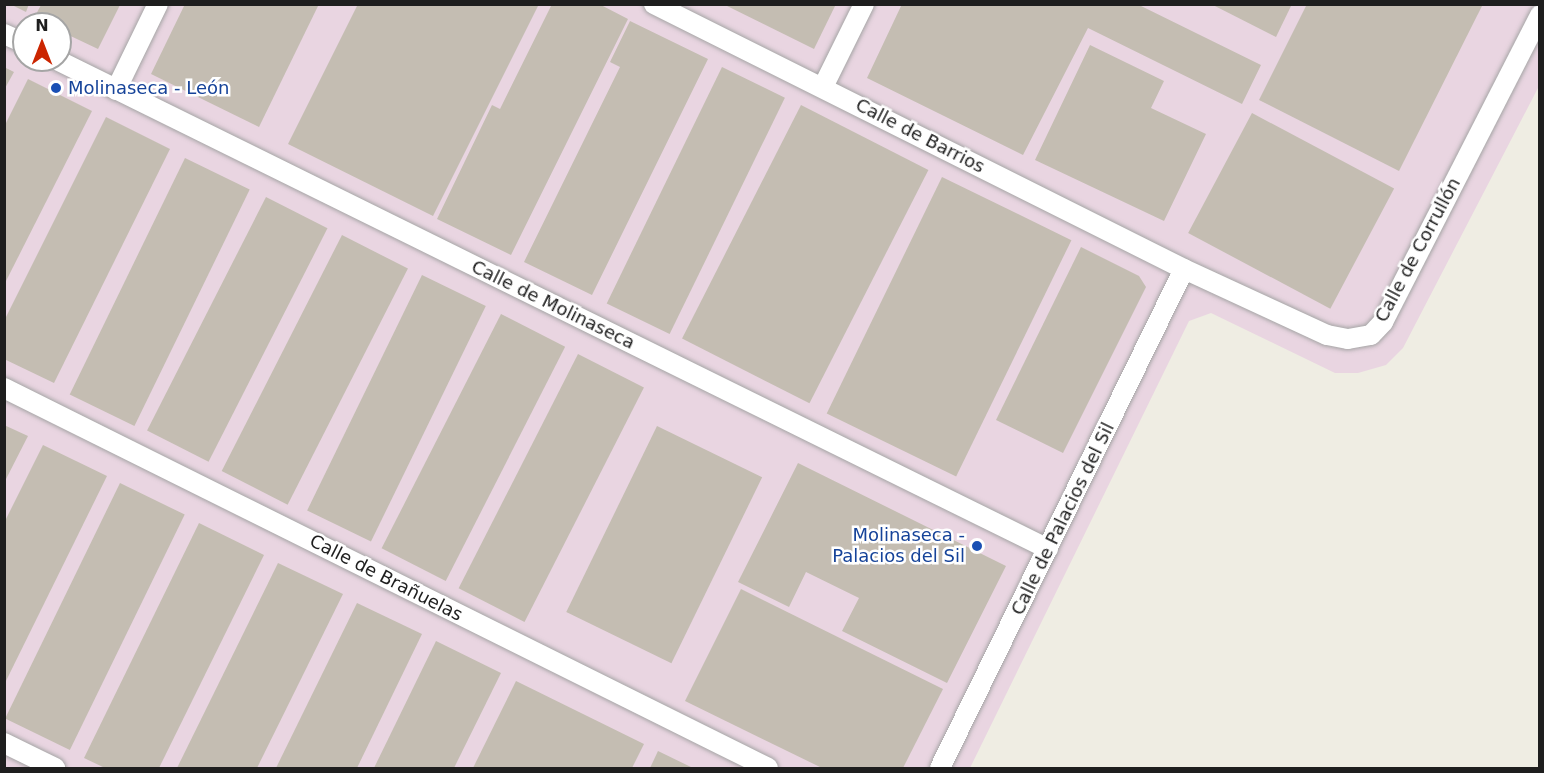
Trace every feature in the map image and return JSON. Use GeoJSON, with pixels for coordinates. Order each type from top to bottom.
{"type":"FeatureCollection","features":[{"type":"Feature","properties":{"kind":"street"},"geometry":{"type":"LineString","coordinates":[[116,90],[158,4]]}},
{"type":"Feature","properties":{"kind":"street","name":"Calle de Barrios"},"geometry":{"type":"LineString","coordinates":[[654,4],[1184,269]]}},
{"type":"Feature","properties":{"kind":"street"},"geometry":{"type":"LineString","coordinates":[[823,87],[864,4]]}},
{"type":"Feature","properties":{"kind":"street","name":"Calle de Corrullón"},"geometry":{"type":"LineString","coordinates":[[1184,269],[1327,335],[1348,339],[1371,335],[1383,322],[1539,15]]}},
{"type":"Feature","properties":{"kind":"street","name":"Calle de Molinaseca"},"geometry":{"type":"LineString","coordinates":[[72,68],[1048,549]]}},
{"type":"Feature","properties":{"kind":"street","name":"Calle de Palacios del Sil"},"geometry":{"type":"LineString","coordinates":[[940,768],[1184,269]]}},
{"type":"Feature","properties":{"kind":"street","name":"Calle de Brañuelas"},"geometry":{"type":"LineString","coordinates":[[4,388],[768,768]]}},
{"type":"Feature","properties":{"kind":"street"},"geometry":{"type":"LineString","coordinates":[[4,743],[55,768]]}},
{"type":"Feature","properties":{"kind":"shaded area"},"geometry":{"type":"Polygon","coordinates":[[[5,5],[1539,5],[1539,86],[1403,348],[1386,365],[1358,373],[1335,373],[1211,313],[1189,321],[970,768],[5,768],[5,5]]]}},
{"type":"Feature","properties":{"kind":"building"},"geometry":{"type":"Polygon","coordinates":[[[10,4],[29,4],[26,12],[10,4]]]}},
{"type":"Feature","properties":{"kind":"building"},"geometry":{"type":"Polygon","coordinates":[[[185,4],[319,4],[259,127],[151,74],[185,4]]]}},
{"type":"Feature","properties":{"kind":"building"},"geometry":{"type":"Polygon","coordinates":[[[358,4],[539,4],[433,216],[288,144],[358,4]]]}},
{"type":"Feature","properties":{"kind":"building"},"geometry":{"type":"Polygon","coordinates":[[[552,4],[599,4],[628,19],[511,255],[437,219],[492,105],[500,109],[552,4]]]}},
{"type":"Feature","properties":{"kind":"building"},"geometry":{"type":"Polygon","coordinates":[[[723,4],[836,4],[814,49],[723,4]]]}},
{"type":"Feature","properties":{"kind":"building"},"geometry":{"type":"Polygon","coordinates":[[[902,4],[1137,4],[1261,65],[1242,104],[1088,28],[1023,155],[867,78],[902,4]]]}},
{"type":"Feature","properties":{"kind":"building"},"geometry":{"type":"Polygon","coordinates":[[[1211,4],[1292,4],[1276,37],[1211,4]]]}},
{"type":"Feature","properties":{"kind":"building"},"geometry":{"type":"Polygon","coordinates":[[[1307,4],[1483,4],[1399,171],[1259,100],[1307,4]]]}},
{"type":"Feature","properties":{"kind":"building"},"geometry":{"type":"Polygon","coordinates":[[[41,5],[120,5],[98,49],[72,37],[72,12],[37,12],[41,5]]]}},
{"type":"Feature","properties":{"kind":"building"},"geometry":{"type":"Polygon","coordinates":[[[630,21],[708,59],[592,295],[524,262],[620,67],[610,62],[630,21]]]}},
{"type":"Feature","properties":{"kind":"building"},"geometry":{"type":"Polygon","coordinates":[[[1090,45],[1164,81],[1151,108],[1206,134],[1164,221],[1035,160],[1090,45]]]}},
{"type":"Feature","properties":{"kind":"building"},"geometry":{"type":"Polygon","coordinates":[[[4,67],[14,72],[4,90],[4,67]]]}},
{"type":"Feature","properties":{"kind":"building"},"geometry":{"type":"Polygon","coordinates":[[[722,67],[785,98],[670,334],[607,303],[722,67]]]}},
{"type":"Feature","properties":{"kind":"building"},"geometry":{"type":"Polygon","coordinates":[[[28,79],[92,111],[4,285],[4,127],[28,79]]]}},
{"type":"Feature","properties":{"kind":"building"},"geometry":{"type":"Polygon","coordinates":[[[801,105],[928,170],[809,403],[682,338],[801,105]]]}},
{"type":"Feature","properties":{"kind":"building"},"geometry":{"type":"Polygon","coordinates":[[[1252,113],[1394,189],[1330,309],[1188,233],[1252,113]]]}},
{"type":"Feature","properties":{"kind":"building"},"geometry":{"type":"Polygon","coordinates":[[[106,117],[170,149],[54,383],[4,359],[4,321],[106,117]]]}},
{"type":"Feature","properties":{"kind":"building"},"geometry":{"type":"Polygon","coordinates":[[[185,158],[250,190],[134,426],[70,394],[185,158]]]}},
{"type":"Feature","properties":{"kind":"building"},"geometry":{"type":"Polygon","coordinates":[[[942,177],[1071,240],[956,477],[827,413],[942,177]]]}},
{"type":"Feature","properties":{"kind":"building"},"geometry":{"type":"Polygon","coordinates":[[[266,197],[327,228],[209,462],[147,430],[266,197]]]}},
{"type":"Feature","properties":{"kind":"building"},"geometry":{"type":"Polygon","coordinates":[[[342,235],[408,269],[288,505],[222,471],[342,235]]]}},
{"type":"Feature","properties":{"kind":"building"},"geometry":{"type":"Polygon","coordinates":[[[1081,247],[1139,276],[1146,287],[1063,453],[996,420],[1081,247]]]}},
{"type":"Feature","properties":{"kind":"building"},"geometry":{"type":"Polygon","coordinates":[[[422,275],[486,306],[371,542],[307,510],[422,275]]]}},
{"type":"Feature","properties":{"kind":"building"},"geometry":{"type":"Polygon","coordinates":[[[501,314],[565,347],[446,581],[382,548],[501,314]]]}},
{"type":"Feature","properties":{"kind":"building"},"geometry":{"type":"Polygon","coordinates":[[[578,354],[644,388],[525,622],[459,588],[578,354]]]}},
{"type":"Feature","properties":{"kind":"building"},"geometry":{"type":"Polygon","coordinates":[[[4,425],[28,436],[4,483],[4,425]]]}},
{"type":"Feature","properties":{"kind":"building"},"geometry":{"type":"Polygon","coordinates":[[[657,426],[762,477],[671,663],[566,612],[657,426]]]}},
{"type":"Feature","properties":{"kind":"building"},"geometry":{"type":"Polygon","coordinates":[[[43,445],[107,476],[4,685],[4,523],[43,445]]]}},
{"type":"Feature","properties":{"kind":"building"},"geometry":{"type":"Polygon","coordinates":[[[798,463],[1006,566],[947,683],[842,631],[859,598],[806,572],[789,607],[738,582],[798,463]]]}},
{"type":"Feature","properties":{"kind":"building"},"geometry":{"type":"Polygon","coordinates":[[[120,483],[185,515],[70,750],[5,718],[120,483]]]}},
{"type":"Feature","properties":{"kind":"building"},"geometry":{"type":"Polygon","coordinates":[[[199,523],[264,555],[159,768],[105,768],[84,758],[199,523]]]}},
{"type":"Feature","properties":{"kind":"building"},"geometry":{"type":"Polygon","coordinates":[[[278,563],[343,594],[257,768],[177,768],[278,563]]]}},
{"type":"Feature","properties":{"kind":"building"},"geometry":{"type":"Polygon","coordinates":[[[741,589],[943,689],[903,768],[822,768],[685,701],[741,589]]]}},
{"type":"Feature","properties":{"kind":"building"},"geometry":{"type":"Polygon","coordinates":[[[357,603],[422,634],[357,768],[276,768],[357,603]]]}},
{"type":"Feature","properties":{"kind":"building"},"geometry":{"type":"Polygon","coordinates":[[[436,641],[501,673],[454,768],[374,768],[436,641]]]}},
{"type":"Feature","properties":{"kind":"building"},"geometry":{"type":"Polygon","coordinates":[[[516,681],[644,744],[632,768],[473,768],[516,681]]]}},
{"type":"Feature","properties":{"kind":"building"},"geometry":{"type":"Polygon","coordinates":[[[658,751],[693,768],[650,768],[658,751]]]}},
{"type":"Feature","properties":{"kind":"place","name":"Molinaseca - León"},"geometry":{"type":"Point","coordinates":[56,88]}},
{"type":"Feature","properties":{"kind":"place","name":"Molinaseca - Palacios del Sil"},"geometry":{"type":"Point","coordinates":[977,546]}}]}
